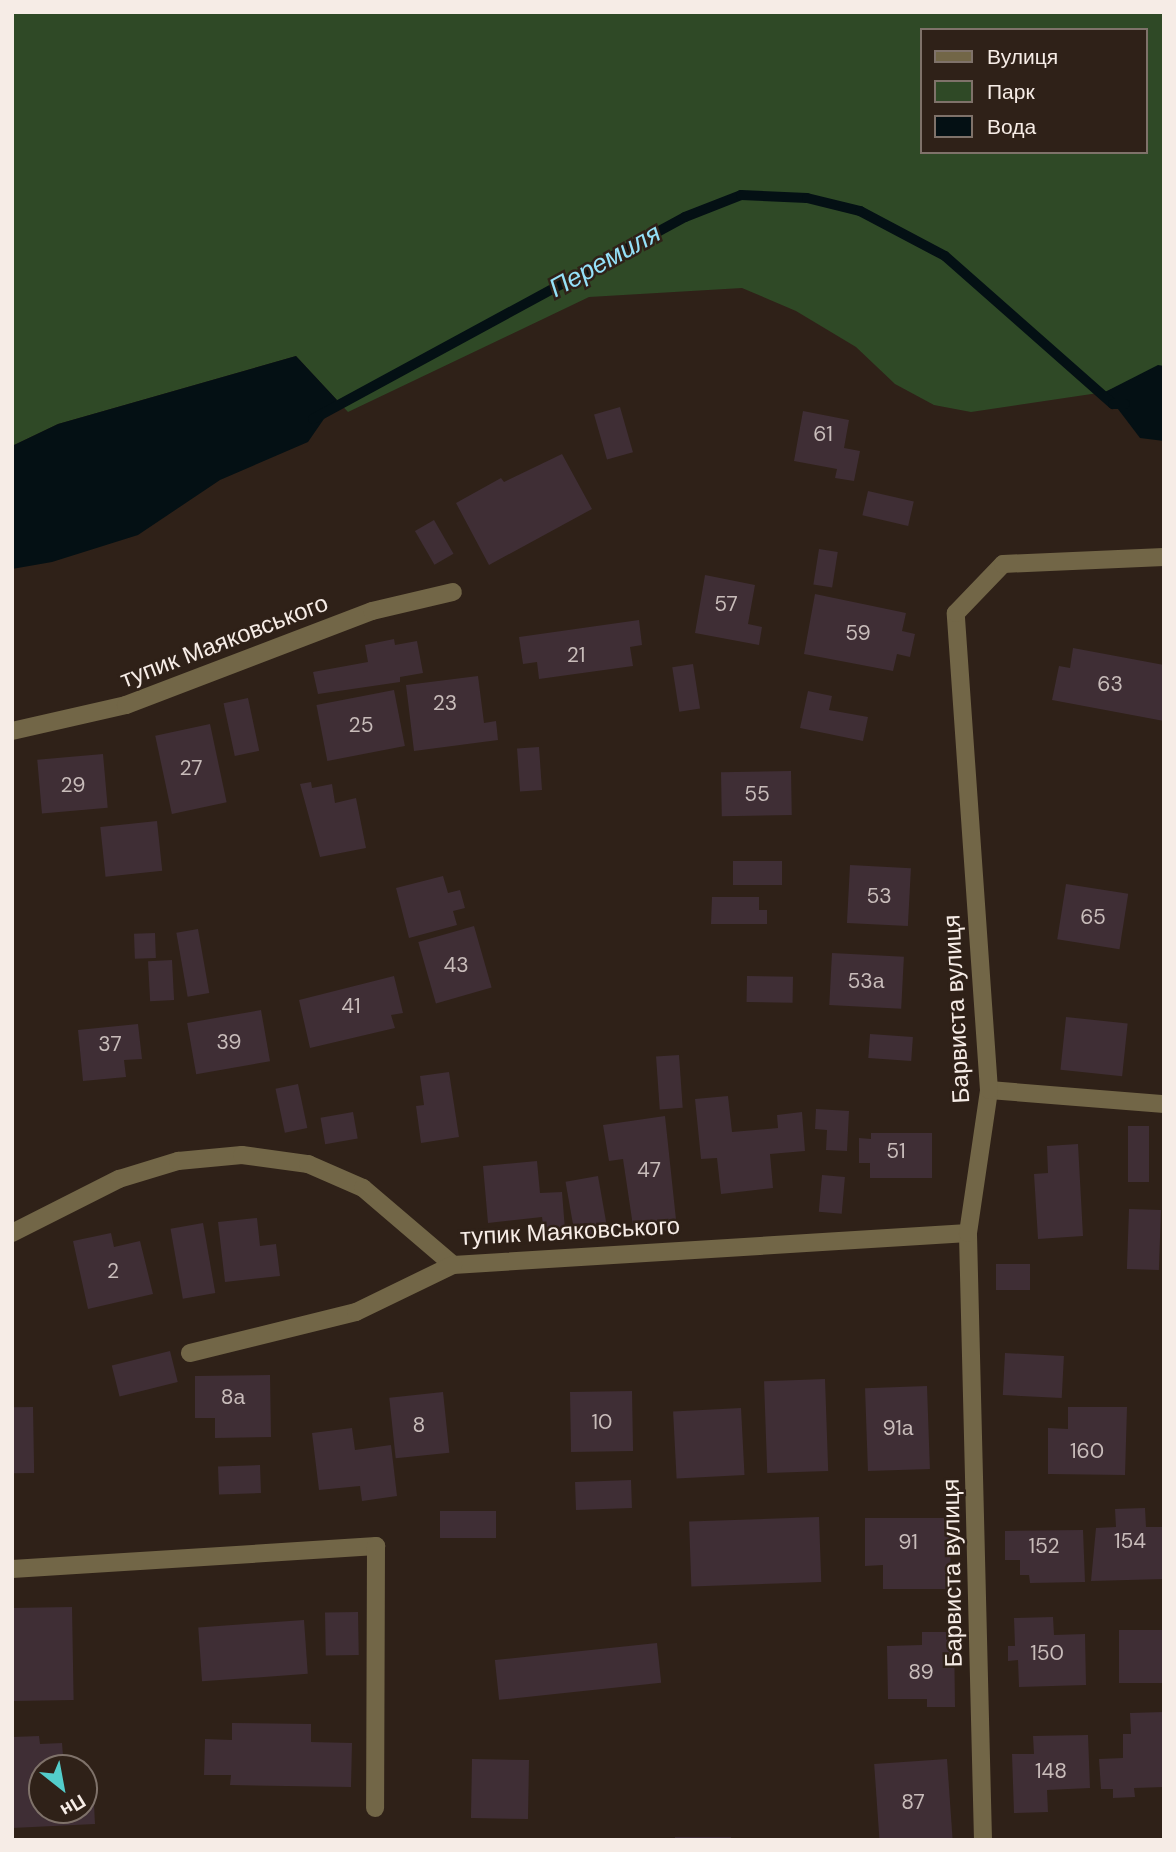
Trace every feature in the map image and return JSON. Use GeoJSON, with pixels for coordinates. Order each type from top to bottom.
{"type":"FeatureCollection","features":[{"type":"Feature","properties":{"kind":"street","name":"Барвиста вулиця"},"geometry":{"type":"LineString","coordinates":[[983,1840],[968,1233],[989,1090],[956,613],[1003,564],[1164,557]]}},
{"type":"Feature","properties":{"kind":"street","name":"тупик Маяковського"},"geometry":{"type":"LineString","coordinates":[[12,731],[127,705],[372,611],[453,592]]}},
{"type":"Feature","properties":{"kind":"street"},"geometry":{"type":"LineString","coordinates":[[989,1090],[1164,1104]]}},
{"type":"Feature","properties":{"kind":"street","name":"тупик Маяковського"},"geometry":{"type":"LineString","coordinates":[[12,1233],[119,1179],[178,1161],[242,1155],[309,1164],[363,1188],[453,1265],[968,1233]]}},
{"type":"Feature","properties":{"kind":"street"},"geometry":{"type":"LineString","coordinates":[[190,1353],[356,1312],[453,1265]]}},
{"type":"Feature","properties":{"kind":"street"},"geometry":{"type":"LineString","coordinates":[[12,1569],[376,1546],[375,1808]]}},
{"type":"Feature","properties":{"kind":"green space"},"geometry":{"type":"Polygon","coordinates":[[[12,12],[1164,12],[1164,366],[1105,392],[971,412],[934,405],[895,384],[856,347],[796,311],[742,288],[589,297],[348,412],[296,356],[58,424],[12,446],[12,12]]]}},
{"type":"Feature","properties":{"kind":"water"},"geometry":{"type":"Polygon","coordinates":[[[296,356],[337,400],[308,442],[220,480],[138,535],[52,562],[12,569],[12,446],[58,424],[296,356]]]}},
{"type":"Feature","properties":{"kind":"water"},"geometry":{"type":"Polygon","coordinates":[[[1158,365],[1164,366],[1164,441],[1140,438],[1105,392],[1158,365]]]}},
{"type":"Feature","properties":{"kind":"building"},"geometry":{"type":"Polygon","coordinates":[[[620,407],[633,452],[607,460],[594,414],[620,407]]]}},
{"type":"Feature","properties":{"kind":"building"},"geometry":{"type":"Polygon","coordinates":[[[803,411],[849,420],[844,448],[860,451],[854,481],[835,478],[837,469],[794,461],[803,411]]]}},
{"type":"Feature","properties":{"kind":"building"},"geometry":{"type":"Polygon","coordinates":[[[562,454],[592,509],[489,565],[456,503],[501,478],[504,482],[562,454]]]}},
{"type":"Feature","properties":{"kind":"building"},"geometry":{"type":"Polygon","coordinates":[[[868,491],[914,502],[908,526],[862,515],[868,491]]]}},
{"type":"Feature","properties":{"kind":"building"},"geometry":{"type":"Polygon","coordinates":[[[434,520],[454,554],[434,565],[415,531],[434,520]]]}},
{"type":"Feature","properties":{"kind":"building"},"geometry":{"type":"Polygon","coordinates":[[[819,549],[838,552],[832,588],[813,585],[819,549]]]}},
{"type":"Feature","properties":{"kind":"building"},"geometry":{"type":"Polygon","coordinates":[[[705,575],[755,585],[748,624],[762,627],[759,645],[695,633],[705,575]]]}},
{"type":"Feature","properties":{"kind":"building"},"geometry":{"type":"Polygon","coordinates":[[[815,594],[906,613],[902,631],[915,634],[910,657],[897,654],[893,671],[804,654],[815,594]]]}},
{"type":"Feature","properties":{"kind":"building"},"geometry":{"type":"Polygon","coordinates":[[[639,620],[642,645],[630,647],[633,666],[539,679],[537,662],[523,664],[519,637],[639,620]]]}},
{"type":"Feature","properties":{"kind":"building"},"geometry":{"type":"Polygon","coordinates":[[[394,639],[395,645],[417,641],[423,673],[400,677],[400,682],[318,694],[313,672],[368,662],[365,645],[394,639]]]}},
{"type":"Feature","properties":{"kind":"building"},"geometry":{"type":"Polygon","coordinates":[[[1073,648],[1164,665],[1164,721],[1052,700],[1059,666],[1070,668],[1073,648]]]}},
{"type":"Feature","properties":{"kind":"building"},"geometry":{"type":"Polygon","coordinates":[[[693,664],[700,708],[679,712],[672,667],[693,664]]]}},
{"type":"Feature","properties":{"kind":"building"},"geometry":{"type":"Polygon","coordinates":[[[478,676],[484,723],[496,721],[498,740],[414,751],[406,685],[478,676]]]}},
{"type":"Feature","properties":{"kind":"building"},"geometry":{"type":"Polygon","coordinates":[[[394,690],[405,746],[327,761],[316,705],[394,690]]]}},
{"type":"Feature","properties":{"kind":"building"},"geometry":{"type":"Polygon","coordinates":[[[808,691],[832,696],[829,710],[868,717],[863,741],[800,728],[808,691]]]}},
{"type":"Feature","properties":{"kind":"building"},"geometry":{"type":"Polygon","coordinates":[[[248,698],[259,751],[235,756],[224,703],[248,698]]]}},
{"type":"Feature","properties":{"kind":"building"},"geometry":{"type":"Polygon","coordinates":[[[210,724],[227,802],[172,814],[155,736],[210,724]]]}},
{"type":"Feature","properties":{"kind":"building"},"geometry":{"type":"Polygon","coordinates":[[[539,747],[542,790],[520,791],[517,749],[539,747]]]}},
{"type":"Feature","properties":{"kind":"building"},"geometry":{"type":"Polygon","coordinates":[[[103,754],[108,808],[42,814],[37,760],[103,754]]]}},
{"type":"Feature","properties":{"kind":"building"},"geometry":{"type":"Polygon","coordinates":[[[791,771],[792,815],[722,816],[721,772],[791,771]]]}},
{"type":"Feature","properties":{"kind":"building"},"geometry":{"type":"Polygon","coordinates":[[[311,782],[312,788],[332,784],[335,803],[356,798],[366,848],[320,857],[300,784],[311,782]]]}},
{"type":"Feature","properties":{"kind":"building"},"geometry":{"type":"Polygon","coordinates":[[[157,821],[162,871],[106,877],[100,827],[157,821]]]}},
{"type":"Feature","properties":{"kind":"building"},"geometry":{"type":"Polygon","coordinates":[[[733,861],[782,861],[782,885],[733,885],[733,861]]]}},
{"type":"Feature","properties":{"kind":"building"},"geometry":{"type":"Polygon","coordinates":[[[850,865],[911,868],[908,926],[847,923],[850,865]]]}},
{"type":"Feature","properties":{"kind":"building"},"geometry":{"type":"Polygon","coordinates":[[[443,876],[448,893],[460,890],[465,908],[453,911],[457,925],[409,938],[396,888],[443,876]]]}},
{"type":"Feature","properties":{"kind":"building"},"geometry":{"type":"Polygon","coordinates":[[[1066,884],[1128,894],[1119,949],[1057,939],[1066,884]]]}},
{"type":"Feature","properties":{"kind":"building"},"geometry":{"type":"Polygon","coordinates":[[[712,897],[759,897],[759,910],[767,910],[767,924],[711,924],[712,897]]]}},
{"type":"Feature","properties":{"kind":"building"},"geometry":{"type":"Polygon","coordinates":[[[474,926],[492,988],[436,1004],[418,942],[474,926]]]}},
{"type":"Feature","properties":{"kind":"building"},"geometry":{"type":"Polygon","coordinates":[[[198,929],[209,993],[188,997],[176,933],[198,929]]]}},
{"type":"Feature","properties":{"kind":"building"},"geometry":{"type":"Polygon","coordinates":[[[155,933],[156,958],[135,959],[134,934],[155,933]]]}},
{"type":"Feature","properties":{"kind":"building"},"geometry":{"type":"Polygon","coordinates":[[[832,953],[904,957],[901,1009],[829,1005],[832,953]]]}},
{"type":"Feature","properties":{"kind":"building"},"geometry":{"type":"Polygon","coordinates":[[[172,960],[174,1000],[150,1001],[148,961],[172,960]]]}},
{"type":"Feature","properties":{"kind":"building"},"geometry":{"type":"Polygon","coordinates":[[[394,976],[403,1013],[391,1015],[395,1028],[310,1048],[299,1000],[394,976]]]}},
{"type":"Feature","properties":{"kind":"building"},"geometry":{"type":"Polygon","coordinates":[[[747,976],[793,977],[793,1003],[747,1002],[747,976]]]}},
{"type":"Feature","properties":{"kind":"building"},"geometry":{"type":"Polygon","coordinates":[[[261,1010],[270,1061],[196,1074],[187,1023],[261,1010]]]}},
{"type":"Feature","properties":{"kind":"building"},"geometry":{"type":"Polygon","coordinates":[[[1066,1017],[1128,1023],[1122,1076],[1060,1070],[1066,1017]]]}},
{"type":"Feature","properties":{"kind":"building"},"geometry":{"type":"Polygon","coordinates":[[[138,1024],[142,1059],[124,1060],[126,1077],[83,1081],[78,1030],[138,1024]]]}},
{"type":"Feature","properties":{"kind":"building"},"geometry":{"type":"Polygon","coordinates":[[[870,1034],[913,1037],[911,1061],[868,1058],[870,1034]]]}},
{"type":"Feature","properties":{"kind":"building"},"geometry":{"type":"Polygon","coordinates":[[[679,1055],[683,1108],[660,1109],[656,1057],[679,1055]]]}},
{"type":"Feature","properties":{"kind":"building"},"geometry":{"type":"Polygon","coordinates":[[[449,1072],[459,1137],[421,1143],[416,1106],[424,1105],[420,1076],[449,1072]]]}},
{"type":"Feature","properties":{"kind":"building"},"geometry":{"type":"Polygon","coordinates":[[[298,1084],[307,1128],[285,1133],[276,1089],[298,1084]]]}},
{"type":"Feature","properties":{"kind":"building"},"geometry":{"type":"Polygon","coordinates":[[[728,1096],[732,1132],[778,1128],[777,1115],[802,1112],[805,1151],[770,1154],[773,1188],[721,1194],[717,1158],[701,1159],[695,1099],[728,1096]]]}},
{"type":"Feature","properties":{"kind":"building"},"geometry":{"type":"Polygon","coordinates":[[[816,1109],[849,1111],[847,1151],[826,1150],[827,1130],[815,1129],[816,1109]]]}},
{"type":"Feature","properties":{"kind":"building"},"geometry":{"type":"Polygon","coordinates":[[[353,1112],[358,1139],[325,1144],[321,1118],[353,1112]]]}},
{"type":"Feature","properties":{"kind":"building"},"geometry":{"type":"Polygon","coordinates":[[[665,1116],[677,1229],[660,1232],[659,1222],[633,1226],[623,1159],[609,1161],[603,1125],[665,1116]]]}},
{"type":"Feature","properties":{"kind":"building"},"geometry":{"type":"Polygon","coordinates":[[[1128,1126],[1149,1126],[1149,1182],[1128,1182],[1128,1126]]]}},
{"type":"Feature","properties":{"kind":"building"},"geometry":{"type":"Polygon","coordinates":[[[871,1133],[932,1133],[932,1178],[870,1178],[870,1163],[859,1163],[859,1138],[871,1139],[871,1133]]]}},
{"type":"Feature","properties":{"kind":"building"},"geometry":{"type":"Polygon","coordinates":[[[1078,1144],[1083,1236],[1038,1239],[1034,1174],[1048,1173],[1047,1146],[1078,1144]]]}},
{"type":"Feature","properties":{"kind":"building"},"geometry":{"type":"Polygon","coordinates":[[[537,1161],[540,1193],[562,1192],[565,1230],[544,1232],[542,1217],[488,1223],[483,1166],[537,1161]]]}},
{"type":"Feature","properties":{"kind":"building"},"geometry":{"type":"Polygon","coordinates":[[[822,1175],[845,1177],[842,1214],[819,1212],[822,1175]]]}},
{"type":"Feature","properties":{"kind":"building"},"geometry":{"type":"Polygon","coordinates":[[[598,1176],[608,1235],[576,1241],[566,1182],[598,1176]]]}},
{"type":"Feature","properties":{"kind":"building"},"geometry":{"type":"Polygon","coordinates":[[[1129,1209],[1161,1210],[1159,1270],[1127,1269],[1129,1209]]]}},
{"type":"Feature","properties":{"kind":"building"},"geometry":{"type":"Polygon","coordinates":[[[257,1218],[260,1246],[276,1244],[280,1276],[225,1282],[218,1222],[257,1218]]]}},
{"type":"Feature","properties":{"kind":"building"},"geometry":{"type":"Polygon","coordinates":[[[203,1223],[215,1293],[183,1299],[171,1229],[203,1223]]]}},
{"type":"Feature","properties":{"kind":"building"},"geometry":{"type":"Polygon","coordinates":[[[111,1233],[114,1247],[140,1241],[153,1294],[88,1309],[73,1241],[111,1233]]]}},
{"type":"Feature","properties":{"kind":"building"},"geometry":{"type":"Polygon","coordinates":[[[996,1264],[1030,1264],[1030,1290],[996,1290],[996,1264]]]}},
{"type":"Feature","properties":{"kind":"building"},"geometry":{"type":"Polygon","coordinates":[[[170,1351],[178,1382],[120,1397],[112,1366],[170,1351]]]}},
{"type":"Feature","properties":{"kind":"building"},"geometry":{"type":"Polygon","coordinates":[[[1005,1353],[1064,1356],[1062,1398],[1003,1395],[1005,1353]]]}},
{"type":"Feature","properties":{"kind":"building"},"geometry":{"type":"Polygon","coordinates":[[[270,1375],[271,1437],[215,1438],[215,1418],[195,1418],[195,1376],[270,1375]]]}},
{"type":"Feature","properties":{"kind":"building"},"geometry":{"type":"Polygon","coordinates":[[[825,1379],[828,1471],[767,1473],[764,1381],[825,1379]]]}},
{"type":"Feature","properties":{"kind":"building"},"geometry":{"type":"Polygon","coordinates":[[[927,1386],[930,1469],[868,1471],[865,1388],[927,1386]]]}},
{"type":"Feature","properties":{"kind":"building"},"geometry":{"type":"Polygon","coordinates":[[[632,1391],[633,1451],[571,1452],[570,1392],[632,1391]]]}},
{"type":"Feature","properties":{"kind":"building"},"geometry":{"type":"Polygon","coordinates":[[[443,1392],[449,1453],[396,1458],[389,1398],[443,1392]]]}},
{"type":"Feature","properties":{"kind":"building"},"geometry":{"type":"Polygon","coordinates":[[[12,1407],[33,1407],[34,1473],[13,1473],[12,1407]]]}},
{"type":"Feature","properties":{"kind":"building"},"geometry":{"type":"Polygon","coordinates":[[[1068,1407],[1127,1407],[1125,1475],[1048,1474],[1048,1428],[1068,1429],[1068,1407]]]}},
{"type":"Feature","properties":{"kind":"building"},"geometry":{"type":"Polygon","coordinates":[[[741,1408],[745,1475],[677,1478],[673,1412],[741,1408]]]}},
{"type":"Feature","properties":{"kind":"building"},"geometry":{"type":"Polygon","coordinates":[[[352,1428],[355,1450],[391,1445],[397,1496],[362,1501],[360,1486],[319,1490],[312,1433],[352,1428]]]}},
{"type":"Feature","properties":{"kind":"building"},"geometry":{"type":"Polygon","coordinates":[[[260,1465],[261,1493],[219,1494],[218,1466],[260,1465]]]}},
{"type":"Feature","properties":{"kind":"building"},"geometry":{"type":"Polygon","coordinates":[[[631,1480],[632,1508],[576,1510],[575,1482],[631,1480]]]}},
{"type":"Feature","properties":{"kind":"building"},"geometry":{"type":"Polygon","coordinates":[[[1145,1508],[1146,1527],[1164,1527],[1164,1579],[1091,1581],[1096,1528],[1116,1527],[1115,1509],[1145,1508]]]}},
{"type":"Feature","properties":{"kind":"building"},"geometry":{"type":"Polygon","coordinates":[[[440,1511],[496,1511],[496,1538],[440,1538],[440,1511]]]}},
{"type":"Feature","properties":{"kind":"building"},"geometry":{"type":"Polygon","coordinates":[[[819,1517],[821,1582],[691,1586],[689,1522],[819,1517]]]}},
{"type":"Feature","properties":{"kind":"building"},"geometry":{"type":"Polygon","coordinates":[[[865,1518],[951,1518],[950,1589],[883,1589],[883,1565],[865,1566],[865,1518]]]}},
{"type":"Feature","properties":{"kind":"building"},"geometry":{"type":"Polygon","coordinates":[[[1083,1530],[1085,1582],[1030,1583],[1029,1575],[1020,1575],[1020,1560],[1005,1560],[1005,1531],[1083,1530]]]}},
{"type":"Feature","properties":{"kind":"building"},"geometry":{"type":"Polygon","coordinates":[[[72,1607],[74,1700],[14,1701],[12,1608],[72,1607]]]}},
{"type":"Feature","properties":{"kind":"building"},"geometry":{"type":"Polygon","coordinates":[[[358,1612],[359,1655],[326,1656],[325,1613],[358,1612]]]}},
{"type":"Feature","properties":{"kind":"building"},"geometry":{"type":"Polygon","coordinates":[[[1053,1617],[1054,1635],[1085,1634],[1086,1685],[1019,1687],[1018,1660],[1008,1661],[1008,1646],[1015,1646],[1014,1618],[1053,1617]]]}},
{"type":"Feature","properties":{"kind":"building"},"geometry":{"type":"Polygon","coordinates":[[[304,1620],[308,1674],[202,1681],[198,1627],[304,1620]]]}},
{"type":"Feature","properties":{"kind":"building"},"geometry":{"type":"Polygon","coordinates":[[[1119,1630],[1164,1630],[1164,1683],[1119,1683],[1119,1630]]]}},
{"type":"Feature","properties":{"kind":"building"},"geometry":{"type":"Polygon","coordinates":[[[922,1632],[954,1632],[955,1707],[927,1707],[927,1699],[888,1699],[887,1646],[922,1645],[922,1632]]]}},
{"type":"Feature","properties":{"kind":"building"},"geometry":{"type":"Polygon","coordinates":[[[657,1643],[661,1683],[499,1700],[495,1660],[657,1643]]]}},
{"type":"Feature","properties":{"kind":"building"},"geometry":{"type":"Polygon","coordinates":[[[1164,1712],[1164,1787],[1134,1788],[1135,1797],[1113,1798],[1113,1789],[1101,1789],[1099,1759],[1123,1758],[1123,1734],[1131,1734],[1130,1713],[1164,1712]]]}},
{"type":"Feature","properties":{"kind":"building"},"geometry":{"type":"Polygon","coordinates":[[[232,1723],[311,1724],[311,1742],[352,1743],[351,1787],[230,1785],[231,1775],[204,1775],[205,1739],[232,1740],[232,1723]]]}},
{"type":"Feature","properties":{"kind":"building"},"geometry":{"type":"Polygon","coordinates":[[[1088,1735],[1090,1788],[1047,1790],[1048,1812],[1014,1813],[1012,1754],[1034,1754],[1033,1736],[1088,1735]]]}},
{"type":"Feature","properties":{"kind":"building"},"geometry":{"type":"Polygon","coordinates":[[[39,1736],[40,1744],[62,1743],[63,1754],[28,1754],[28,1824],[95,1824],[12,1828],[13,1737],[39,1736]]]}},
{"type":"Feature","properties":{"kind":"building"},"geometry":{"type":"Polygon","coordinates":[[[472,1759],[529,1760],[528,1819],[471,1818],[472,1759]]]}},
{"type":"Feature","properties":{"kind":"building"},"geometry":{"type":"Polygon","coordinates":[[[947,1759],[953,1840],[879,1840],[874,1764],[947,1759]]]}},
{"type":"Feature","properties":{"kind":"building"},"geometry":{"type":"Polygon","coordinates":[[[675,1837],[731,1837],[731,1840],[675,1840],[675,1837]]]}},
{"type":"Feature","properties":{"kind":"waterway","name":"Перемиля"},"geometry":{"type":"LineString","coordinates":[[313,419],[685,217],[741,195],[807,198],[860,211],[945,256],[1113,404],[1125,404]]}}]}
